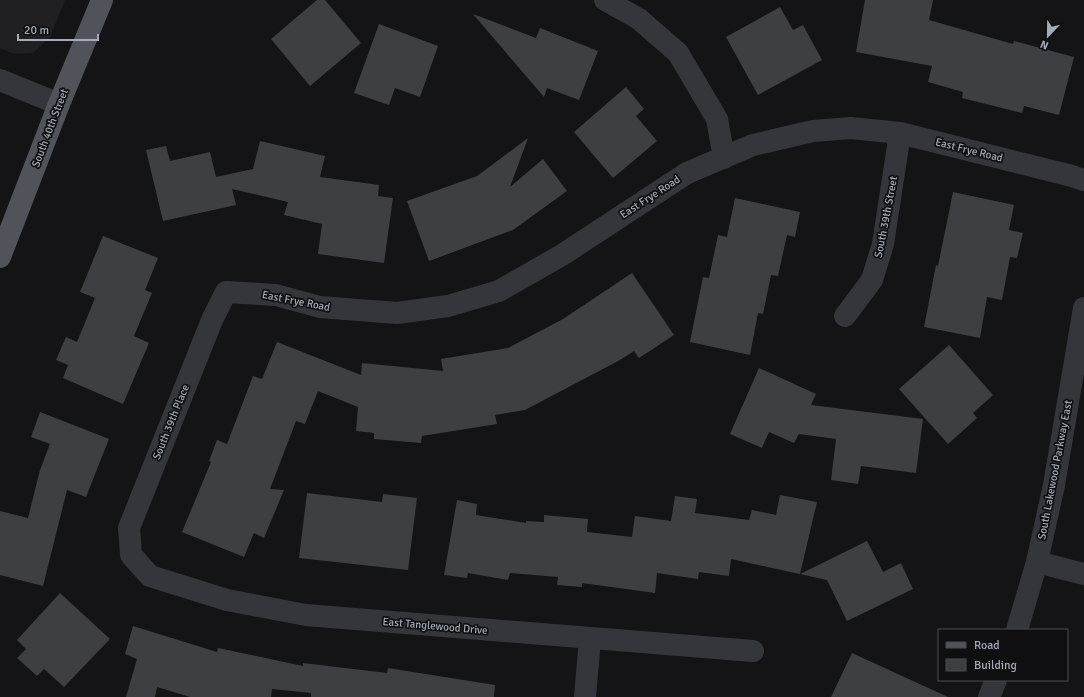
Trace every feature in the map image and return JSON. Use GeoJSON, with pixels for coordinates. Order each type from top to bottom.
{"type":"FeatureCollection","features":[{"type":"Feature","properties":{"kind":"main road","name":"South 40th Street"},"geometry":{"type":"LineString","coordinates":[[0,257],[59,104],[102,0]]}},
{"type":"Feature","properties":{"kind":"street"},"geometry":{"type":"LineString","coordinates":[[605,0],[639,19],[678,53],[717,119],[724,158]]}},
{"type":"Feature","properties":{"kind":"street"},"geometry":{"type":"LineString","coordinates":[[0,80],[59,104]]}},
{"type":"Feature","properties":{"kind":"street","name":"East Frye Road"},"geometry":{"type":"LineString","coordinates":[[226,292],[276,295],[320,308],[397,313],[448,306],[499,291],[562,255],[687,173],[753,145],[813,131],[851,128],[900,133],[1084,180]]}},
{"type":"Feature","properties":{"kind":"street","name":"South 39th Street"},"geometry":{"type":"LineString","coordinates":[[845,316],[872,280],[883,244],[900,133]]}},
{"type":"Feature","properties":{"kind":"street","name":"South 39th Place"},"geometry":{"type":"LineString","coordinates":[[131,554],[129,528],[212,320],[226,292]]}},
{"type":"Feature","properties":{"kind":"street","name":"South Lakewood Parkway East"},"geometry":{"type":"LineString","coordinates":[[1017,629],[1037,562],[1054,485],[1084,308]]}},
{"type":"Feature","properties":{"kind":"street","name":"East Tanglewood Drive"},"geometry":{"type":"LineString","coordinates":[[131,554],[150,576],[227,600],[306,615],[753,651]]}},
{"type":"Feature","properties":{"kind":"street"},"geometry":{"type":"LineString","coordinates":[[1037,562],[1084,574]]}},
{"type":"Feature","properties":{"kind":"street"},"geometry":{"type":"LineString","coordinates":[[585,697],[590,639]]}},
{"type":"Feature","properties":{"kind":"street"},"geometry":{"type":"LineString","coordinates":[[989,697],[996,681]]}},
{"type":"Feature","properties":{"kind":"shaded area"},"geometry":{"type":"Polygon","coordinates":[[[0,0],[65,0],[50,37],[33,53],[14,54],[0,48],[0,0]]]}},
{"type":"Feature","properties":{"kind":"building"},"geometry":{"type":"Polygon","coordinates":[[[317,0],[325,0],[361,43],[310,86],[271,39],[317,0]]]}},
{"type":"Feature","properties":{"kind":"building"},"geometry":{"type":"Polygon","coordinates":[[[865,0],[933,0],[929,20],[1013,44],[1014,41],[1074,57],[1059,115],[1024,106],[1022,113],[962,98],[963,92],[928,82],[932,66],[856,52],[865,0]]]}},
{"type":"Feature","properties":{"kind":"building"},"geometry":{"type":"Polygon","coordinates":[[[780,7],[793,30],[803,25],[822,60],[758,95],[726,37],[780,7]]]}},
{"type":"Feature","properties":{"kind":"building"},"geometry":{"type":"Polygon","coordinates":[[[473,14],[536,38],[540,28],[598,51],[579,100],[547,88],[544,97],[473,14]]]}},
{"type":"Feature","properties":{"kind":"building"},"geometry":{"type":"Polygon","coordinates":[[[379,24],[438,46],[420,97],[395,88],[389,105],[354,93],[379,24]]]}},
{"type":"Feature","properties":{"kind":"building"},"geometry":{"type":"Polygon","coordinates":[[[626,87],[644,109],[636,116],[657,141],[613,178],[574,132],[626,87]]]}},
{"type":"Feature","properties":{"kind":"building"},"geometry":{"type":"Polygon","coordinates":[[[528,138],[510,187],[543,159],[567,191],[513,230],[429,261],[407,201],[477,176],[528,138]]]}},
{"type":"Feature","properties":{"kind":"building"},"geometry":{"type":"Polygon","coordinates":[[[260,141],[325,156],[320,177],[379,185],[378,196],[393,198],[384,263],[318,254],[322,224],[284,215],[288,202],[232,189],[236,205],[163,221],[146,150],[166,146],[170,161],[210,152],[216,177],[253,169],[260,141]]]}},
{"type":"Feature","properties":{"kind":"building"},"geometry":{"type":"Polygon","coordinates":[[[953,192],[1014,205],[1009,230],[1023,233],[1017,258],[1010,257],[1002,300],[987,297],[980,338],[924,327],[936,265],[938,266],[953,192]]]}},
{"type":"Feature","properties":{"kind":"building"},"geometry":{"type":"Polygon","coordinates":[[[735,198],[800,212],[795,237],[787,235],[778,276],[771,275],[763,314],[758,313],[750,355],[690,342],[703,277],[709,278],[718,235],[727,237],[735,198]]]}},
{"type":"Feature","properties":{"kind":"building"},"geometry":{"type":"Polygon","coordinates":[[[103,236],[158,258],[145,290],[152,293],[134,336],[149,343],[123,404],[63,378],[68,365],[56,360],[66,337],[77,342],[95,298],[80,292],[103,236]]]}},
{"type":"Feature","properties":{"kind":"building"},"geometry":{"type":"Polygon","coordinates":[[[632,273],[674,335],[639,358],[634,351],[620,360],[525,410],[495,415],[497,424],[422,436],[421,443],[374,439],[374,433],[356,431],[358,407],[318,391],[305,424],[296,421],[270,489],[284,490],[264,538],[254,533],[244,557],[182,532],[211,462],[209,461],[217,440],[227,444],[253,376],[262,379],[277,342],[361,375],[362,363],[443,371],[441,359],[508,348],[563,319],[632,273]]]}},
{"type":"Feature","properties":{"kind":"building"},"geometry":{"type":"Polygon","coordinates":[[[949,345],[993,395],[973,413],[977,418],[948,444],[899,389],[949,345]]]}},
{"type":"Feature","properties":{"kind":"building"},"geometry":{"type":"Polygon","coordinates":[[[759,368],[816,394],[811,405],[923,419],[916,473],[861,466],[858,484],[831,480],[836,439],[799,434],[794,443],[769,432],[762,448],[730,434],[759,368]]]}},
{"type":"Feature","properties":{"kind":"building"},"geometry":{"type":"Polygon","coordinates":[[[40,412],[109,439],[86,497],[67,490],[43,586],[0,575],[0,511],[28,518],[40,470],[50,444],[31,437],[40,412]]]}},
{"type":"Feature","properties":{"kind":"building"},"geometry":{"type":"Polygon","coordinates":[[[307,493],[382,502],[383,494],[417,498],[408,570],[299,558],[307,493]]]}},
{"type":"Feature","properties":{"kind":"building"},"geometry":{"type":"Polygon","coordinates":[[[780,495],[817,502],[800,574],[867,541],[883,572],[901,563],[913,589],[847,621],[827,580],[731,559],[729,576],[699,572],[698,579],[657,573],[655,593],[582,583],[582,587],[557,585],[558,577],[510,573],[508,580],[468,573],[467,578],[444,575],[457,500],[477,504],[476,515],[526,523],[526,521],[544,522],[544,515],[588,519],[587,532],[632,537],[635,516],[671,521],[675,496],[697,499],[695,513],[749,520],[752,510],[776,515],[780,495]]]}},
{"type":"Feature","properties":{"kind":"building"},"geometry":{"type":"Polygon","coordinates":[[[60,593],[110,639],[64,687],[44,669],[37,676],[17,658],[26,649],[17,640],[60,593]]]}},
{"type":"Feature","properties":{"kind":"building"},"geometry":{"type":"Polygon","coordinates":[[[133,626],[217,652],[218,648],[303,666],[303,663],[387,673],[388,668],[495,685],[494,697],[311,697],[311,693],[272,689],[271,697],[190,697],[157,687],[155,697],[126,697],[137,659],[125,654],[133,626]]]}},
{"type":"Feature","properties":{"kind":"building"},"geometry":{"type":"Polygon","coordinates":[[[852,653],[948,697],[831,697],[852,653]]]}}]}
